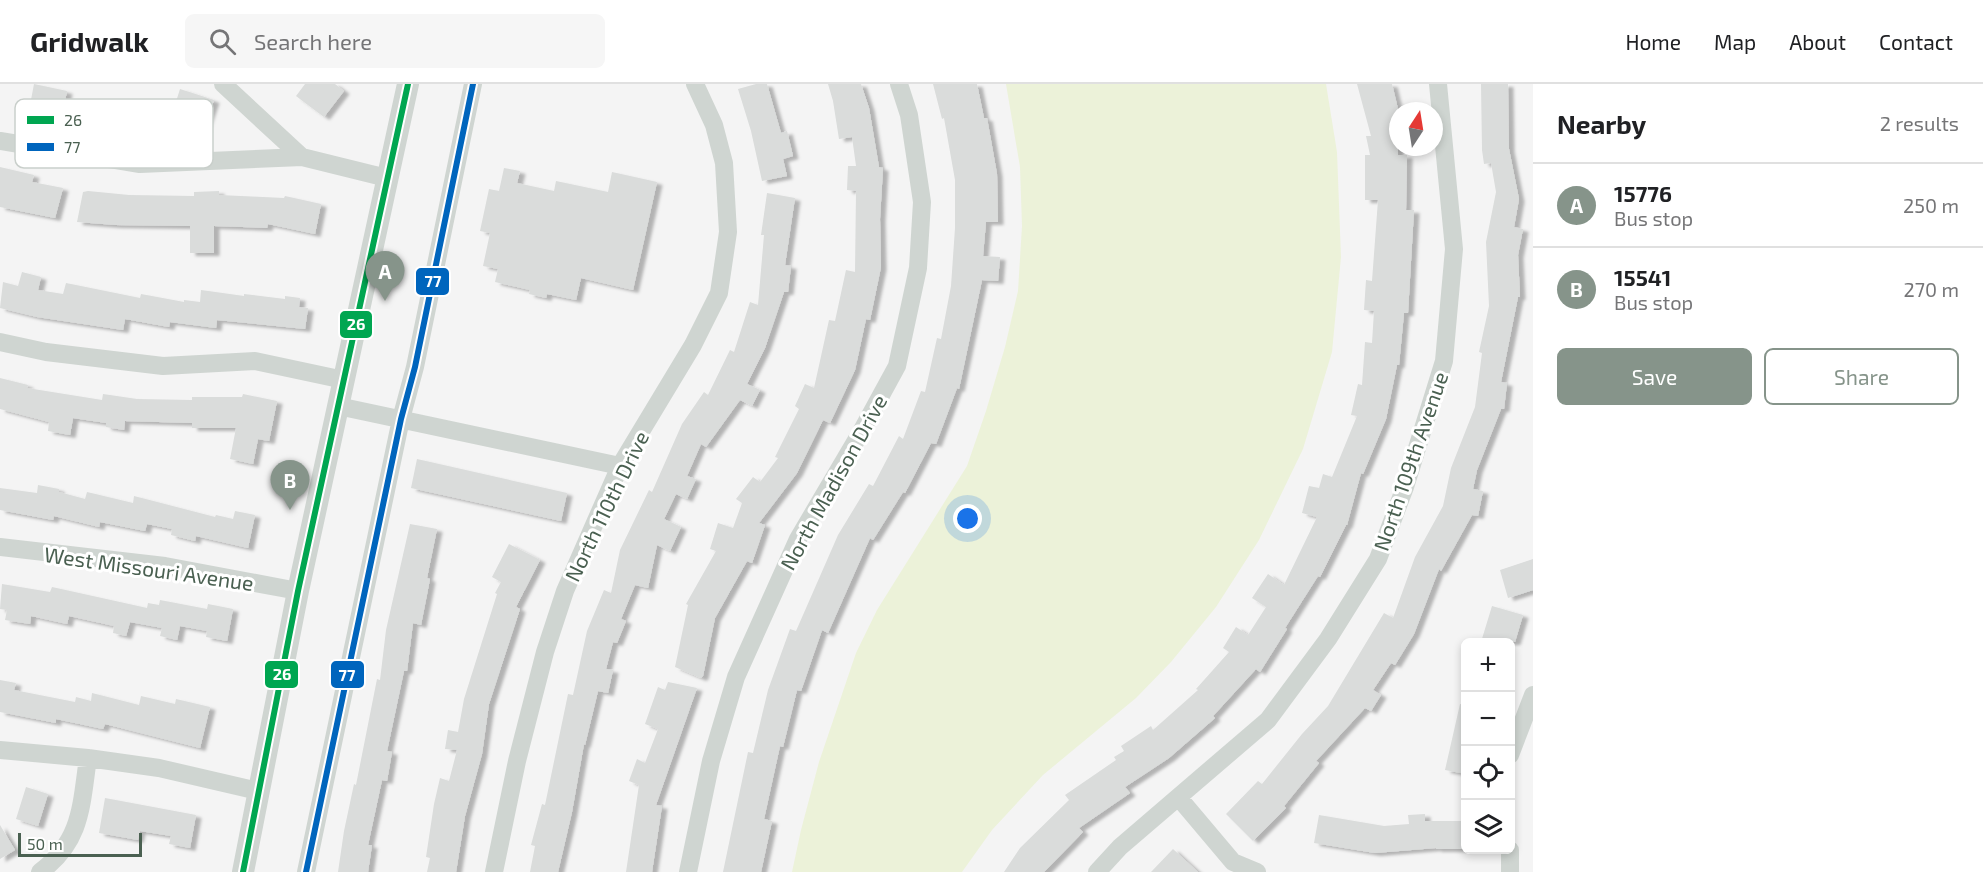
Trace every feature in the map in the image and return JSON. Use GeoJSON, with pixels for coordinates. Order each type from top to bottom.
{"type":"FeatureCollection","features":[{"type":"Feature","properties":{"kind":"street"},"geometry":{"type":"LineString","coordinates":[[223,84],[302,157]]}},
{"type":"Feature","properties":{"kind":"street"},"geometry":{"type":"LineString","coordinates":[[243,872],[298,591],[408,84]]}},
{"type":"Feature","properties":{"kind":"street"},"geometry":{"type":"LineString","coordinates":[[306,872],[401,419],[415,367],[473,84]]}},
{"type":"Feature","properties":{"kind":"street","name":"North 110th Drive"},"geometry":{"type":"LineString","coordinates":[[494,872],[517,761],[545,652],[565,591],[620,466],[693,345],[719,293],[728,232],[724,163],[714,125],[695,84]]}},
{"type":"Feature","properties":{"kind":"street","name":"North Madison Drive"},"geometry":{"type":"LineString","coordinates":[[688,872],[711,761],[736,677],[798,539],[897,366],[918,268],[922,202],[909,115],[899,84]]}},
{"type":"Feature","properties":{"kind":"street","name":"North 109th Avenue"},"geometry":{"type":"LineString","coordinates":[[1097,872],[1120,847],[1268,720],[1328,639],[1378,559],[1405,487],[1444,361],[1454,249],[1438,84]]}},
{"type":"Feature","properties":{"kind":"street"},"geometry":{"type":"LineString","coordinates":[[0,141],[15,143]]}},
{"type":"Feature","properties":{"kind":"street"},"geometry":{"type":"LineString","coordinates":[[213,161],[302,157],[387,178]]}},
{"type":"Feature","properties":{"kind":"street"},"geometry":{"type":"LineString","coordinates":[[0,342],[46,352],[163,366],[255,361],[344,380]]}},
{"type":"Feature","properties":{"kind":"street"},"geometry":{"type":"LineString","coordinates":[[338,406],[620,466]]}},
{"type":"Feature","properties":{"kind":"street","name":"West Missouri Avenue"},"geometry":{"type":"LineString","coordinates":[[0,547],[174,568],[298,591]]}},
{"type":"Feature","properties":{"kind":"street"},"geometry":{"type":"LineString","coordinates":[[1513,746],[1533,695]]}},
{"type":"Feature","properties":{"kind":"street"},"geometry":{"type":"LineString","coordinates":[[0,750],[181,772],[258,791]]}},
{"type":"Feature","properties":{"kind":"street"},"geometry":{"type":"LineString","coordinates":[[40,872],[56,860],[71,838],[81,807],[88,759]]}},
{"type":"Feature","properties":{"kind":"street"},"geometry":{"type":"LineString","coordinates":[[1179,798],[1233,862],[1257,872]]}},
{"type":"Feature","properties":{"kind":"street"},"geometry":{"type":"LineString","coordinates":[[1510,854],[1510,872]]}},
{"type":"Feature","properties":{"kind":"green space"},"geometry":{"type":"Polygon","coordinates":[[[1006,84],[1326,84],[1337,152],[1341,257],[1332,352],[1303,449],[1259,540],[1216,607],[1171,662],[1136,698],[1043,775],[992,830],[962,872],[792,872],[819,762],[856,653],[877,610],[967,466],[1005,347],[1018,291],[1022,226],[1020,167],[1006,84]]]}},
{"type":"Feature","properties":{"kind":"building"},"geometry":{"type":"Polygon","coordinates":[[[34,84],[67,91],[65,99],[31,99],[34,84]]]}},
{"type":"Feature","properties":{"kind":"building"},"geometry":{"type":"Polygon","coordinates":[[[305,84],[335,84],[344,91],[324,117],[296,96],[305,84]]]}},
{"type":"Feature","properties":{"kind":"building"},"geometry":{"type":"Polygon","coordinates":[[[756,84],[767,84],[781,133],[787,131],[793,156],[783,159],[787,176],[762,181],[751,131],[738,89],[756,84]]]}},
{"type":"Feature","properties":{"kind":"building"},"geometry":{"type":"Polygon","coordinates":[[[828,84],[861,84],[869,108],[879,167],[883,168],[880,219],[881,267],[870,320],[866,319],[855,370],[830,423],[823,420],[797,473],[759,523],[765,525],[752,563],[747,561],[715,618],[701,678],[675,667],[688,605],[686,604],[716,551],[710,549],[718,523],[733,528],[742,503],[736,499],[753,477],[760,482],[778,458],[775,457],[799,409],[795,406],[805,384],[814,388],[829,320],[835,321],[846,270],[855,272],[856,191],[847,190],[848,166],[856,166],[852,137],[839,139],[828,84]]]}},
{"type":"Feature","properties":{"kind":"building"},"geometry":{"type":"Polygon","coordinates":[[[933,84],[977,84],[984,118],[987,118],[997,174],[998,222],[986,222],[983,256],[1000,257],[998,281],[982,280],[959,389],[957,388],[936,444],[931,443],[905,493],[903,492],[873,540],[870,538],[828,633],[822,630],[801,691],[797,690],[783,747],[780,746],[764,819],[772,821],[761,872],[723,872],[748,752],[753,753],[768,690],[790,629],[796,631],[838,535],[869,484],[873,486],[899,436],[903,439],[921,391],[925,392],[937,338],[941,339],[951,286],[955,228],[955,180],[944,118],[942,119],[933,84]]]}},
{"type":"Feature","properties":{"kind":"building"},"geometry":{"type":"Polygon","coordinates":[[[1357,84],[1392,84],[1396,102],[1389,102],[1389,156],[1407,156],[1406,210],[1414,210],[1408,313],[1404,313],[1399,365],[1397,365],[1386,419],[1363,474],[1361,473],[1347,525],[1320,577],[1318,576],[1285,628],[1287,629],[1260,672],[1256,669],[1213,716],[1215,718],[1169,758],[1125,787],[1130,793],[1079,828],[1083,832],[1044,872],[1004,872],[1020,848],[1069,800],[1065,795],[1116,760],[1114,757],[1124,751],[1121,746],[1151,726],[1153,730],[1198,690],[1196,689],[1229,652],[1223,648],[1236,627],[1248,635],[1266,607],[1252,598],[1268,574],[1284,585],[1317,517],[1302,513],[1309,486],[1319,488],[1323,474],[1332,477],[1357,416],[1351,415],[1358,384],[1362,385],[1365,342],[1372,343],[1374,311],[1364,310],[1366,280],[1372,281],[1378,200],[1365,200],[1365,155],[1370,155],[1366,136],[1371,136],[1357,84]]]}},
{"type":"Feature","properties":{"kind":"building"},"geometry":{"type":"Polygon","coordinates":[[[1481,84],[1508,84],[1509,149],[1519,199],[1514,227],[1523,229],[1518,255],[1520,297],[1518,297],[1501,382],[1507,383],[1504,409],[1501,409],[1477,470],[1473,489],[1483,491],[1478,516],[1472,515],[1441,571],[1439,569],[1414,634],[1395,665],[1391,663],[1373,690],[1381,695],[1371,711],[1365,708],[1316,761],[1319,763],[1284,806],[1286,808],[1253,841],[1226,814],[1258,781],[1262,784],[1328,706],[1384,613],[1393,618],[1415,557],[1443,506],[1451,468],[1475,407],[1482,353],[1479,352],[1489,306],[1486,242],[1496,192],[1491,163],[1484,164],[1482,150],[1481,84]]]}},
{"type":"Feature","properties":{"kind":"building"},"geometry":{"type":"Polygon","coordinates":[[[180,89],[211,99],[177,99],[180,89]]]}},
{"type":"Feature","properties":{"kind":"building"},"geometry":{"type":"Polygon","coordinates":[[[0,167],[34,175],[32,182],[63,188],[55,218],[0,207],[0,167]]]}},
{"type":"Feature","properties":{"kind":"building"},"geometry":{"type":"Polygon","coordinates":[[[504,168],[520,171],[517,183],[554,191],[556,181],[608,192],[612,172],[657,182],[633,290],[581,278],[576,300],[547,294],[546,298],[529,294],[530,290],[495,282],[498,269],[483,266],[490,233],[480,231],[489,189],[499,191],[504,168]]]}},
{"type":"Feature","properties":{"kind":"building"},"geometry":{"type":"Polygon","coordinates":[[[219,191],[219,195],[284,198],[285,196],[321,204],[315,234],[268,224],[267,228],[214,226],[214,253],[190,253],[190,226],[77,222],[83,192],[129,195],[194,196],[194,192],[219,191]]]}},
{"type":"Feature","properties":{"kind":"building"},"geometry":{"type":"Polygon","coordinates":[[[767,193],[795,198],[785,265],[791,266],[788,292],[784,292],[765,348],[747,384],[760,390],[752,406],[740,400],[706,447],[701,444],[687,476],[696,479],[687,499],[676,494],[664,519],[681,527],[670,551],[657,545],[648,588],[635,585],[621,619],[626,621],[617,643],[613,642],[606,669],[613,670],[608,693],[598,691],[584,744],[558,872],[530,872],[535,846],[531,845],[542,804],[545,805],[568,694],[573,695],[587,631],[604,590],[611,593],[620,550],[649,490],[652,492],[682,424],[704,392],[708,395],[730,350],[734,352],[750,302],[758,305],[764,235],[761,235],[767,193]]]}},
{"type":"Feature","properties":{"kind":"building"},"geometry":{"type":"Polygon","coordinates":[[[22,272],[41,277],[38,290],[63,294],[66,283],[140,298],[141,294],[184,302],[184,300],[200,302],[201,290],[244,296],[244,294],[285,299],[285,296],[300,298],[299,307],[308,308],[305,329],[217,320],[216,328],[170,322],[169,327],[125,319],[123,330],[37,317],[0,308],[3,282],[18,286],[22,272]]]}},
{"type":"Feature","properties":{"kind":"building"},"geometry":{"type":"Polygon","coordinates":[[[0,378],[28,385],[27,388],[102,400],[103,394],[137,399],[192,400],[192,397],[242,397],[243,394],[277,401],[269,441],[258,439],[253,464],[230,459],[236,428],[192,428],[192,423],[125,421],[124,430],[106,427],[106,423],[73,418],[70,435],[48,431],[49,422],[0,409],[0,378]]]}},
{"type":"Feature","properties":{"kind":"building"},"geometry":{"type":"Polygon","coordinates":[[[417,459],[567,493],[561,521],[411,488],[417,459]]]}},
{"type":"Feature","properties":{"kind":"building"},"geometry":{"type":"Polygon","coordinates":[[[38,485],[59,489],[59,492],[85,499],[87,492],[133,503],[134,496],[215,517],[216,515],[233,519],[235,511],[255,515],[248,548],[196,536],[195,541],[171,535],[172,529],[147,524],[145,531],[100,522],[99,527],[54,516],[53,520],[0,510],[0,488],[37,493],[38,485]]]}},
{"type":"Feature","properties":{"kind":"building"},"geometry":{"type":"Polygon","coordinates":[[[410,524],[437,529],[427,578],[430,579],[421,625],[413,623],[407,671],[404,671],[387,751],[392,752],[387,781],[382,780],[368,845],[372,845],[368,872],[338,872],[344,831],[354,784],[356,785],[377,679],[380,680],[386,630],[410,524]]]}},
{"type":"Feature","properties":{"kind":"building"},"geometry":{"type":"Polygon","coordinates":[[[509,544],[540,560],[516,607],[520,609],[489,704],[482,754],[465,816],[456,872],[427,872],[430,858],[426,857],[440,778],[449,781],[457,750],[445,749],[448,730],[458,732],[464,699],[497,594],[495,593],[501,582],[492,577],[509,544]]]}},
{"type":"Feature","properties":{"kind":"building"},"geometry":{"type":"Polygon","coordinates":[[[1533,559],[1533,590],[1508,598],[1500,570],[1533,559]]]}},
{"type":"Feature","properties":{"kind":"building"},"geometry":{"type":"Polygon","coordinates":[[[2,584],[50,592],[52,587],[147,608],[148,603],[159,605],[160,600],[207,609],[208,604],[233,609],[227,641],[206,637],[207,631],[180,626],[177,640],[160,636],[162,628],[130,622],[126,636],[113,633],[114,626],[69,616],[67,624],[31,616],[30,624],[5,620],[7,610],[0,609],[2,584]]]}},
{"type":"Feature","properties":{"kind":"building"},"geometry":{"type":"Polygon","coordinates":[[[1492,606],[1523,615],[1515,642],[1515,638],[1482,638],[1492,606]]]}},
{"type":"Feature","properties":{"kind":"building"},"geometry":{"type":"Polygon","coordinates":[[[0,680],[16,683],[14,690],[75,702],[76,697],[91,701],[92,693],[139,705],[141,696],[175,704],[176,699],[210,707],[200,748],[105,724],[103,729],[56,719],[56,723],[0,712],[0,680]]]}},
{"type":"Feature","properties":{"kind":"building"},"geometry":{"type":"Polygon","coordinates":[[[668,682],[697,688],[656,805],[662,806],[652,872],[626,872],[639,785],[629,781],[637,759],[645,763],[658,729],[645,724],[658,687],[665,690],[668,682]]]}},
{"type":"Feature","properties":{"kind":"building"},"geometry":{"type":"Polygon","coordinates":[[[1460,704],[1461,704],[1461,773],[1445,770],[1460,704]]]}},
{"type":"Feature","properties":{"kind":"building"},"geometry":{"type":"Polygon","coordinates":[[[26,787],[48,794],[38,826],[16,819],[26,787]]]}},
{"type":"Feature","properties":{"kind":"building"},"geometry":{"type":"Polygon","coordinates":[[[105,798],[196,815],[190,848],[169,844],[171,836],[140,831],[138,840],[99,833],[105,798]]]}},
{"type":"Feature","properties":{"kind":"building"},"geometry":{"type":"Polygon","coordinates":[[[1425,814],[1425,821],[1461,821],[1461,849],[1436,848],[1375,853],[1314,843],[1319,815],[1384,826],[1409,824],[1408,815],[1425,814]]]}},
{"type":"Feature","properties":{"kind":"building"},"geometry":{"type":"Polygon","coordinates":[[[0,825],[15,850],[0,859],[0,825]]]}},
{"type":"Feature","properties":{"kind":"building"},"geometry":{"type":"Polygon","coordinates":[[[1173,849],[1198,872],[1151,872],[1173,849]]]}},
{"type":"Feature","properties":{"kind":"transit line","name":"26"},"geometry":{"type":"LineString","coordinates":[[243,872],[298,591],[408,84]]}},
{"type":"Feature","properties":{"kind":"transit line","name":"77"},"geometry":{"type":"LineString","coordinates":[[306,872],[401,419],[415,367],[473,84]]}},
{"type":"Feature","properties":{"kind":"place","name":"15776"},"geometry":{"type":"Point","coordinates":[385,301]}},
{"type":"Feature","properties":{"kind":"place","name":"15541"},"geometry":{"type":"Point","coordinates":[290,510]}}]}
